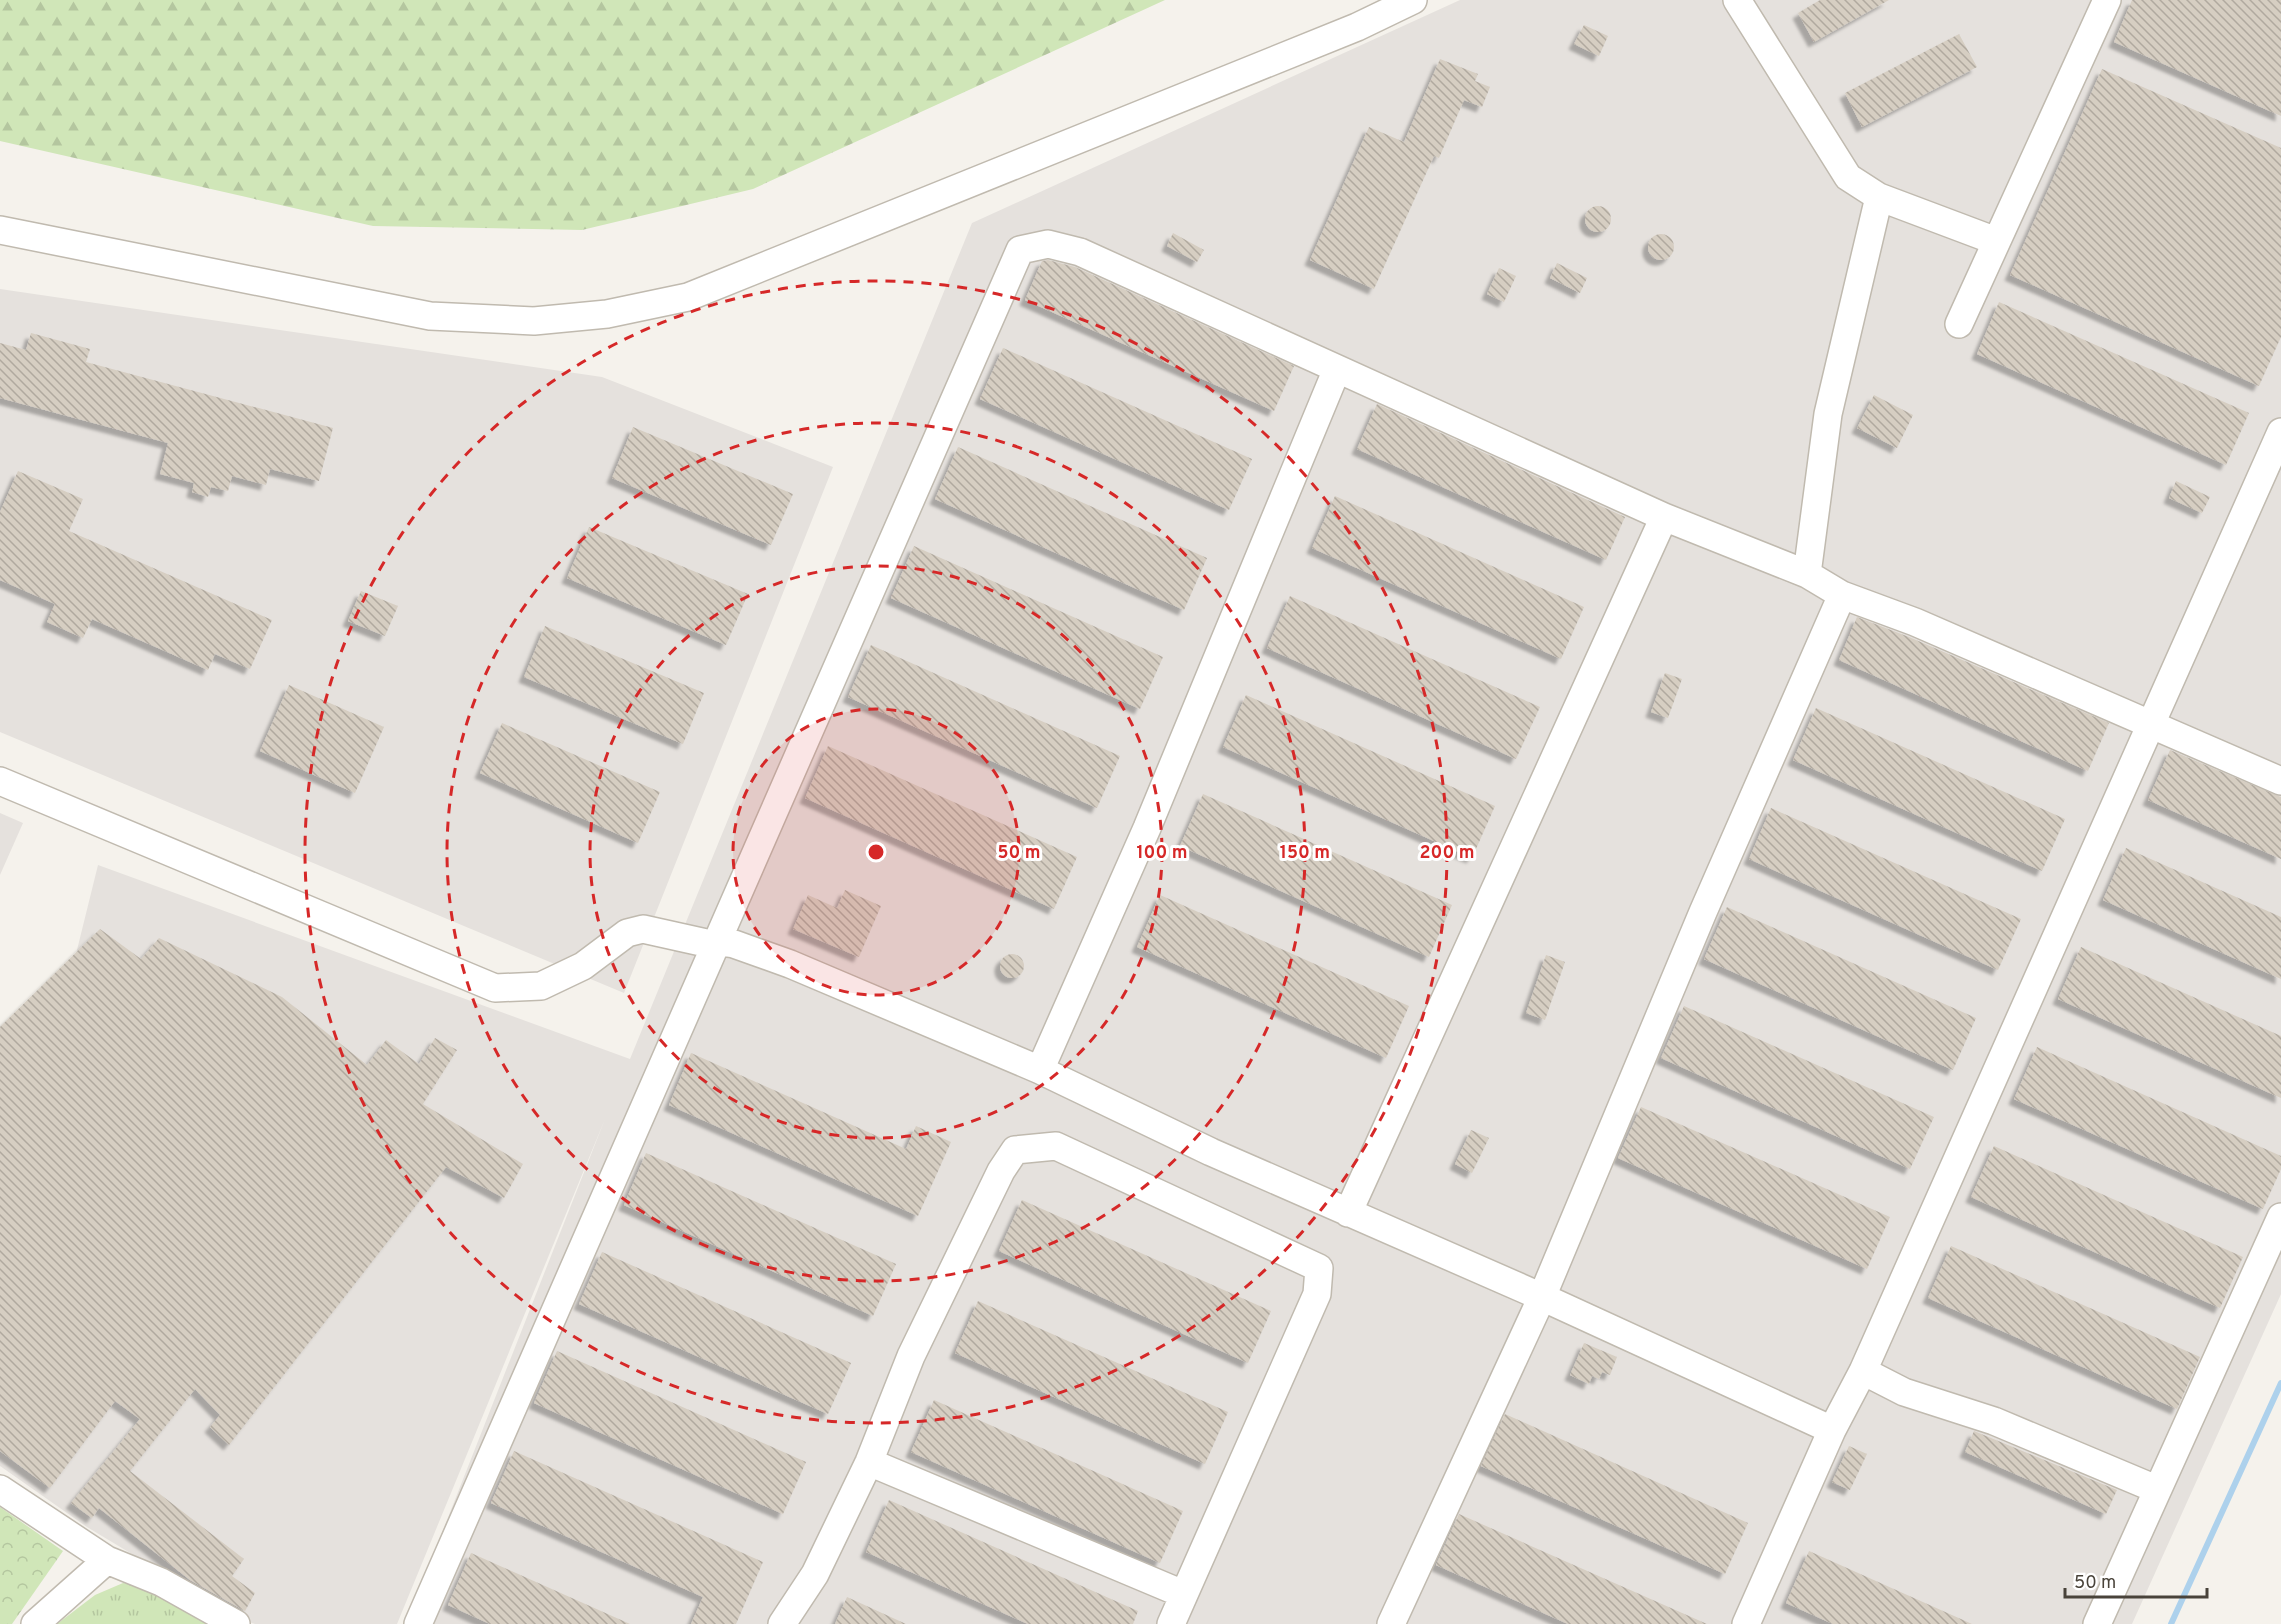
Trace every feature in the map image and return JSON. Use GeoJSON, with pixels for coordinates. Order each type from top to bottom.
{"type":"FeatureCollection","features":[{"type":"Feature","properties":{"kind":"street"},"geometry":{"type":"LineString","coordinates":[[0,230],[430,316],[534,321],[607,314],[688,297],[1346,32],[1413,0]]}},
{"type":"Feature","properties":{"kind":"street"},"geometry":{"type":"LineString","coordinates":[[1737,0],[1848,177],[1879,197],[1996,242]]}},
{"type":"Feature","properties":{"kind":"street"},"geometry":{"type":"LineString","coordinates":[[1959,324],[2107,0]]}},
{"type":"Feature","properties":{"kind":"street"},"geometry":{"type":"LineString","coordinates":[[1807,574],[1828,414],[1879,197]]}},
{"type":"Feature","properties":{"kind":"street"},"geometry":{"type":"LineString","coordinates":[[418,1624],[1020,250],[1048,244],[1080,252],[1664,517],[1807,574],[1842,595],[1915,622],[2281,782]]}},
{"type":"Feature","properties":{"kind":"street"},"geometry":{"type":"LineString","coordinates":[[1041,1070],[1147,828],[1336,369]]}},
{"type":"Feature","properties":{"kind":"street"},"geometry":{"type":"LineString","coordinates":[[1746,1624],[1832,1430],[1863,1371],[2281,432]]}},
{"type":"Feature","properties":{"kind":"street"},"geometry":{"type":"LineString","coordinates":[[1348,1214],[1664,517]]}},
{"type":"Feature","properties":{"kind":"street"},"geometry":{"type":"LineString","coordinates":[[1391,1624],[1542,1297],[1699,922],[1842,595]]}},
{"type":"Feature","properties":{"kind":"street"},"geometry":{"type":"LineString","coordinates":[[0,781],[495,988],[541,987],[583,966],[627,933],[643,929],[715,945],[720,942],[734,944],[790,964],[1041,1070],[1211,1152],[1348,1214],[1542,1297],[1832,1430]]}},
{"type":"Feature","properties":{"kind":"street"},"geometry":{"type":"LineString","coordinates":[[782,1624],[815,1574],[869,1462],[911,1356],[1001,1171],[1015,1150],[1056,1146],[1319,1268],[1317,1294],[1171,1624]]}},
{"type":"Feature","properties":{"kind":"street"},"geometry":{"type":"LineString","coordinates":[[2097,1624],[2156,1489],[2281,1217]]}},
{"type":"Feature","properties":{"kind":"street"},"geometry":{"type":"LineString","coordinates":[[1863,1371],[1904,1392],[1994,1421],[2156,1489]]}},
{"type":"Feature","properties":{"kind":"street"},"geometry":{"type":"LineString","coordinates":[[869,1462],[1183,1594]]}},
{"type":"Feature","properties":{"kind":"street"},"geometry":{"type":"LineString","coordinates":[[0,1489],[107,1560],[161,1582],[236,1624]]}},
{"type":"Feature","properties":{"kind":"street"},"geometry":{"type":"LineString","coordinates":[[35,1624],[107,1560]]}},
{"type":"Feature","properties":{"kind":"shaded area"},"geometry":{"type":"Polygon","coordinates":[[[1460,0],[2281,0],[2281,1294],[2132,1624],[406,1624],[605,1119],[397,1624],[255,1624],[240,1619],[87,1527],[0,1466],[0,1027],[76,954],[98,865],[630,1059],[972,223],[1460,0]]]}},
{"type":"Feature","properties":{"kind":"shaded area"},"geometry":{"type":"Polygon","coordinates":[[[0,289],[602,377],[833,467],[624,993],[0,732],[0,289]]]}},
{"type":"Feature","properties":{"kind":"shaded area"},"geometry":{"type":"Polygon","coordinates":[[[0,813],[23,823],[0,875],[0,813]]]}},
{"type":"Feature","properties":{"kind":"green space"},"geometry":{"type":"Polygon","coordinates":[[[0,0],[1165,0],[753,189],[582,230],[373,226],[0,141],[0,0]]]}},
{"type":"Feature","properties":{"kind":"green space"},"geometry":{"type":"Polygon","coordinates":[[[0,1507],[63,1551],[12,1624],[0,1624],[0,1507]]]}},
{"type":"Feature","properties":{"kind":"green space"},"geometry":{"type":"Polygon","coordinates":[[[123,1583],[149,1586],[208,1624],[57,1624],[95,1595],[123,1583]]]}},
{"type":"Feature","properties":{"kind":"building"},"geometry":{"type":"Polygon","coordinates":[[[1820,0],[1889,0],[1814,42],[1798,13],[1820,0]]]}},
{"type":"Feature","properties":{"kind":"building"},"geometry":{"type":"Polygon","coordinates":[[[2132,0],[2281,0],[2281,116],[2114,42],[2132,0]]]}},
{"type":"Feature","properties":{"kind":"building"},"geometry":{"type":"Polygon","coordinates":[[[1584,25],[1608,36],[1599,56],[1574,44],[1584,25]]]}},
{"type":"Feature","properties":{"kind":"building"},"geometry":{"type":"Polygon","coordinates":[[[1959,34],[1977,67],[1862,127],[1845,93],[1959,34]]]}},
{"type":"Feature","properties":{"kind":"building"},"geometry":{"type":"Polygon","coordinates":[[[1440,59],[1478,74],[1475,81],[1490,87],[1482,107],[1464,100],[1439,158],[1434,156],[1374,289],[1310,260],[1369,127],[1404,142],[1440,59]]]}},
{"type":"Feature","properties":{"kind":"building"},"geometry":{"type":"Polygon","coordinates":[[[2102,69],[2281,148],[2281,337],[2259,386],[2010,275],[2102,69]]]}},
{"type":"Feature","properties":{"kind":"building"},"geometry":{"type":"Polygon","coordinates":[[[1598,206],[1607,210],[1611,219],[1607,228],[1598,232],[1589,228],[1585,219],[1589,210],[1598,206]]]}},
{"type":"Feature","properties":{"kind":"building"},"geometry":{"type":"Polygon","coordinates":[[[1173,233],[1204,250],[1197,262],[1167,246],[1173,233]]]}},
{"type":"Feature","properties":{"kind":"building"},"geometry":{"type":"Polygon","coordinates":[[[1661,234],[1670,238],[1674,247],[1670,256],[1661,260],[1652,256],[1648,247],[1652,238],[1661,234]]]}},
{"type":"Feature","properties":{"kind":"building"},"geometry":{"type":"Polygon","coordinates":[[[1048,260],[1075,267],[1294,366],[1274,411],[1025,300],[1042,261],[1048,260]]]}},
{"type":"Feature","properties":{"kind":"building"},"geometry":{"type":"Polygon","coordinates":[[[1557,263],[1587,278],[1580,293],[1550,278],[1557,263]]]}},
{"type":"Feature","properties":{"kind":"building"},"geometry":{"type":"Polygon","coordinates":[[[1499,268],[1516,276],[1504,302],[1487,294],[1499,268]]]}},
{"type":"Feature","properties":{"kind":"building"},"geometry":{"type":"Polygon","coordinates":[[[1999,302],[2249,413],[2226,465],[1977,354],[1999,302]]]}},
{"type":"Feature","properties":{"kind":"building"},"geometry":{"type":"Polygon","coordinates":[[[31,333],[90,349],[86,362],[333,428],[319,481],[270,469],[266,485],[232,476],[228,491],[211,487],[208,497],[192,492],[194,483],[160,474],[168,443],[0,398],[0,343],[26,350],[31,333]]]}},
{"type":"Feature","properties":{"kind":"building"},"geometry":{"type":"Polygon","coordinates":[[[1003,348],[1252,459],[1229,510],[980,399],[1003,348]]]}},
{"type":"Feature","properties":{"kind":"building"},"geometry":{"type":"Polygon","coordinates":[[[1874,395],[1913,415],[1897,448],[1857,428],[1874,395]]]}},
{"type":"Feature","properties":{"kind":"building"},"geometry":{"type":"Polygon","coordinates":[[[1377,404],[1625,517],[1606,560],[1357,449],[1377,404]]]}},
{"type":"Feature","properties":{"kind":"building"},"geometry":{"type":"Polygon","coordinates":[[[633,427],[793,494],[771,545],[612,478],[633,427]]]}},
{"type":"Feature","properties":{"kind":"building"},"geometry":{"type":"Polygon","coordinates":[[[958,447],[1207,558],[1184,610],[935,499],[958,447]]]}},
{"type":"Feature","properties":{"kind":"building"},"geometry":{"type":"Polygon","coordinates":[[[18,471],[83,499],[69,531],[272,620],[250,669],[215,654],[208,670],[92,619],[83,638],[47,622],[55,604],[0,580],[0,512],[18,471]]]}},
{"type":"Feature","properties":{"kind":"building"},"geometry":{"type":"Polygon","coordinates":[[[2176,481],[2210,497],[2202,513],[2169,498],[2176,481]]]}},
{"type":"Feature","properties":{"kind":"building"},"geometry":{"type":"Polygon","coordinates":[[[1335,496],[1584,607],[1561,659],[1312,548],[1335,496]]]}},
{"type":"Feature","properties":{"kind":"building"},"geometry":{"type":"Polygon","coordinates":[[[589,527],[748,594],[726,645],[567,578],[589,527]]]}},
{"type":"Feature","properties":{"kind":"building"},"geometry":{"type":"Polygon","coordinates":[[[914,546],[1163,657],[1140,709],[891,598],[914,546]]]}},
{"type":"Feature","properties":{"kind":"building"},"geometry":{"type":"Polygon","coordinates":[[[361,591],[398,606],[385,636],[348,621],[361,591]]]}},
{"type":"Feature","properties":{"kind":"building"},"geometry":{"type":"Polygon","coordinates":[[[1290,596],[1540,707],[1516,759],[1267,648],[1290,596]]]}},
{"type":"Feature","properties":{"kind":"building"},"geometry":{"type":"Polygon","coordinates":[[[1857,617],[2109,723],[2088,771],[1839,660],[1857,617]]]}},
{"type":"Feature","properties":{"kind":"building"},"geometry":{"type":"Polygon","coordinates":[[[545,626],[704,693],[683,744],[524,677],[545,626]]]}},
{"type":"Feature","properties":{"kind":"building"},"geometry":{"type":"Polygon","coordinates":[[[871,645],[1120,756],[1097,808],[848,697],[871,645]]]}},
{"type":"Feature","properties":{"kind":"building"},"geometry":{"type":"Polygon","coordinates":[[[1665,673],[1682,679],[1668,718],[1651,712],[1665,673]]]}},
{"type":"Feature","properties":{"kind":"building"},"geometry":{"type":"Polygon","coordinates":[[[289,685],[384,727],[355,793],[260,751],[289,685]]]}},
{"type":"Feature","properties":{"kind":"building"},"geometry":{"type":"Polygon","coordinates":[[[1246,695],[1495,806],[1472,858],[1223,747],[1246,695]]]}},
{"type":"Feature","properties":{"kind":"building"},"geometry":{"type":"Polygon","coordinates":[[[1816,708],[2065,819],[2042,871],[1793,760],[1816,708]]]}},
{"type":"Feature","properties":{"kind":"building"},"geometry":{"type":"Polygon","coordinates":[[[502,723],[660,792],[638,843],[480,773],[502,723]]]}},
{"type":"Feature","properties":{"kind":"building"},"geometry":{"type":"Polygon","coordinates":[[[828,746],[1077,857],[1054,909],[805,798],[828,746]]]}},
{"type":"Feature","properties":{"kind":"building"},"geometry":{"type":"Polygon","coordinates":[[[2170,750],[2281,797],[2281,859],[2148,800],[2170,750]]]}},
{"type":"Feature","properties":{"kind":"building"},"geometry":{"type":"Polygon","coordinates":[[[1203,794],[1452,905],[1429,957],[1180,846],[1203,794]]]}},
{"type":"Feature","properties":{"kind":"building"},"geometry":{"type":"Polygon","coordinates":[[[1771,808],[2021,919],[1998,970],[1749,859],[1771,808]]]}},
{"type":"Feature","properties":{"kind":"building"},"geometry":{"type":"Polygon","coordinates":[[[2126,848],[2281,917],[2281,979],[2103,900],[2126,848]]]}},
{"type":"Feature","properties":{"kind":"building"},"geometry":{"type":"Polygon","coordinates":[[[845,890],[881,906],[859,957],[793,929],[808,895],[837,908],[845,890]]]}},
{"type":"Feature","properties":{"kind":"building"},"geometry":{"type":"Polygon","coordinates":[[[1160,895],[1409,1006],[1386,1058],[1137,947],[1160,895]]]}},
{"type":"Feature","properties":{"kind":"building"},"geometry":{"type":"Polygon","coordinates":[[[1727,907],[1976,1018],[1953,1070],[1704,959],[1727,907]]]}},
{"type":"Feature","properties":{"kind":"building"},"geometry":{"type":"Polygon","coordinates":[[[100,929],[141,959],[159,938],[282,997],[367,1065],[386,1040],[419,1064],[435,1038],[457,1050],[423,1104],[523,1164],[504,1198],[446,1167],[229,1445],[210,1427],[220,1415],[195,1389],[130,1471],[244,1559],[232,1576],[255,1593],[245,1611],[190,1580],[99,1508],[92,1518],[71,1503],[140,1419],[115,1401],[50,1488],[0,1451],[0,1027],[100,929]]]}},
{"type":"Feature","properties":{"kind":"building"},"geometry":{"type":"Polygon","coordinates":[[[2081,947],[2281,1036],[2281,1098],[2058,999],[2081,947]]]}},
{"type":"Feature","properties":{"kind":"building"},"geometry":{"type":"Polygon","coordinates":[[[1012,954],[1017,955],[1023,961],[1023,971],[1017,977],[1012,978],[1007,977],[1001,971],[1000,966],[1001,961],[1007,955],[1012,954]]]}},
{"type":"Feature","properties":{"kind":"building"},"geometry":{"type":"Polygon","coordinates":[[[1546,955],[1565,962],[1545,1020],[1526,1013],[1546,955]]]}},
{"type":"Feature","properties":{"kind":"building"},"geometry":{"type":"Polygon","coordinates":[[[1684,1006],[1934,1117],[1910,1169],[1661,1058],[1684,1006]]]}},
{"type":"Feature","properties":{"kind":"building"},"geometry":{"type":"Polygon","coordinates":[[[2037,1047],[2281,1156],[2281,1169],[2263,1209],[2014,1099],[2037,1047]]]}},
{"type":"Feature","properties":{"kind":"building"},"geometry":{"type":"Polygon","coordinates":[[[691,1053],[906,1149],[916,1126],[951,1142],[918,1216],[669,1105],[691,1053]]]}},
{"type":"Feature","properties":{"kind":"building"},"geometry":{"type":"Polygon","coordinates":[[[1641,1107],[1890,1217],[1867,1269],[1618,1158],[1641,1107]]]}},
{"type":"Feature","properties":{"kind":"building"},"geometry":{"type":"Polygon","coordinates":[[[1471,1130],[1489,1138],[1472,1173],[1455,1164],[1471,1130]]]}},
{"type":"Feature","properties":{"kind":"building"},"geometry":{"type":"Polygon","coordinates":[[[1994,1146],[2243,1257],[2220,1308],[1971,1197],[1994,1146]]]}},
{"type":"Feature","properties":{"kind":"building"},"geometry":{"type":"Polygon","coordinates":[[[646,1153],[896,1264],[873,1316],[624,1205],[646,1153]]]}},
{"type":"Feature","properties":{"kind":"building"},"geometry":{"type":"Polygon","coordinates":[[[1022,1200],[1271,1311],[1248,1363],[999,1251],[1022,1200]]]}},
{"type":"Feature","properties":{"kind":"building"},"geometry":{"type":"Polygon","coordinates":[[[1951,1246],[2200,1357],[2177,1409],[1928,1298],[1951,1246]]]}},
{"type":"Feature","properties":{"kind":"building"},"geometry":{"type":"Polygon","coordinates":[[[602,1252],[851,1363],[828,1414],[579,1304],[602,1252]]]}},
{"type":"Feature","properties":{"kind":"building"},"geometry":{"type":"Polygon","coordinates":[[[978,1301],[1228,1412],[1205,1464],[955,1353],[978,1301]]]}},
{"type":"Feature","properties":{"kind":"building"},"geometry":{"type":"Polygon","coordinates":[[[1584,1343],[1617,1357],[1610,1375],[1602,1372],[1599,1379],[1592,1376],[1589,1384],[1570,1375],[1584,1343]]]}},
{"type":"Feature","properties":{"kind":"building"},"geometry":{"type":"Polygon","coordinates":[[[557,1351],[806,1462],[783,1514],[534,1403],[557,1351]]]}},
{"type":"Feature","properties":{"kind":"building"},"geometry":{"type":"Polygon","coordinates":[[[934,1400],[1183,1511],[1160,1563],[911,1452],[934,1400]]]}},
{"type":"Feature","properties":{"kind":"building"},"geometry":{"type":"Polygon","coordinates":[[[1505,1414],[1748,1523],[1725,1574],[1481,1466],[1505,1414]]]}},
{"type":"Feature","properties":{"kind":"building"},"geometry":{"type":"Polygon","coordinates":[[[1974,1431],[2117,1490],[2106,1514],[1965,1452],[1974,1431]]]}},
{"type":"Feature","properties":{"kind":"building"},"geometry":{"type":"Polygon","coordinates":[[[1849,1446],[1867,1454],[1850,1490],[1832,1482],[1849,1446]]]}},
{"type":"Feature","properties":{"kind":"building"},"geometry":{"type":"Polygon","coordinates":[[[514,1451],[763,1562],[736,1624],[691,1624],[703,1597],[491,1503],[514,1451]]]}},
{"type":"Feature","properties":{"kind":"building"},"geometry":{"type":"Polygon","coordinates":[[[889,1500],[1138,1611],[1133,1624],[1028,1624],[866,1552],[889,1500]]]}},
{"type":"Feature","properties":{"kind":"building"},"geometry":{"type":"Polygon","coordinates":[[[1459,1514],[1707,1624],[1568,1624],[1436,1565],[1459,1514]]]}},
{"type":"Feature","properties":{"kind":"building"},"geometry":{"type":"Polygon","coordinates":[[[1809,1551],[1972,1624],[1833,1624],[1786,1603],[1809,1551]]]}},
{"type":"Feature","properties":{"kind":"building"},"geometry":{"type":"Polygon","coordinates":[[[471,1553],[630,1624],[490,1624],[448,1605],[471,1553]]]}},
{"type":"Feature","properties":{"kind":"building"},"geometry":{"type":"Polygon","coordinates":[[[847,1597],[906,1624],[835,1624],[847,1597]]]}},
{"type":"Feature","properties":{"kind":"waterway"},"geometry":{"type":"LineString","coordinates":[[2171,1624],[2281,1383]]}}]}
